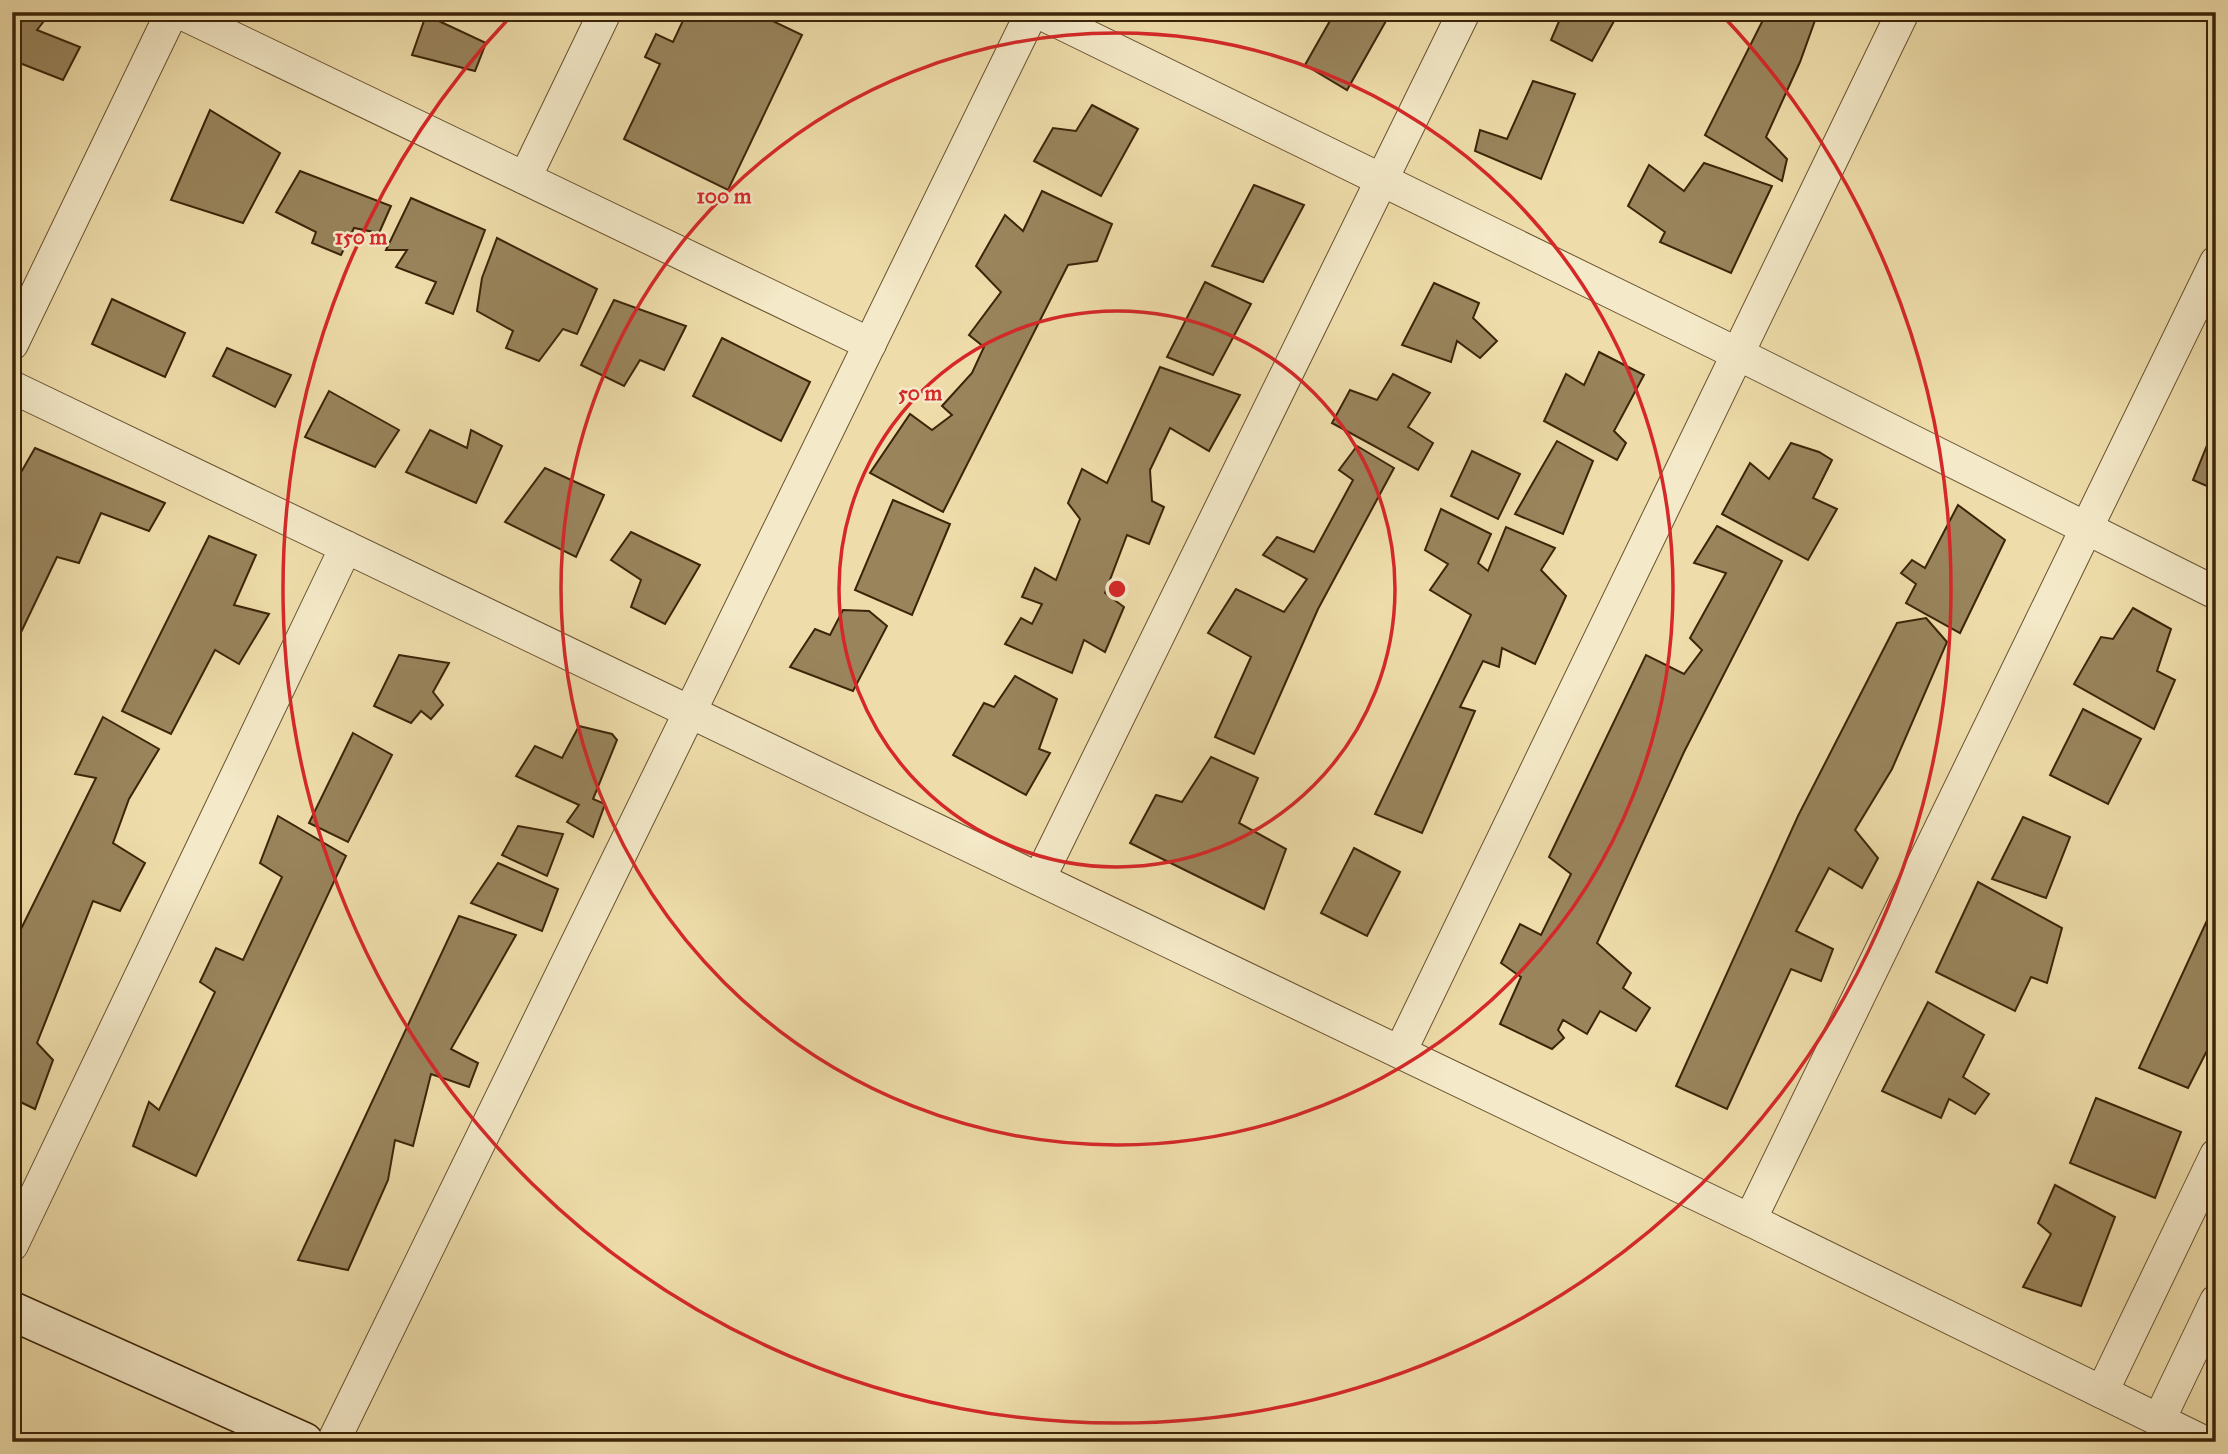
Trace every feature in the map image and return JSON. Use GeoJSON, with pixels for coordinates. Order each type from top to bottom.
{"type":"FeatureCollection","features":[{"type":"Feature","properties":{"kind":"main road"},"geometry":{"type":"LineString","coordinates":[[12,1311],[304,1442]]}},
{"type":"Feature","properties":{"kind":"street"},"geometry":{"type":"LineString","coordinates":[[12,344],[172,12]]}},
{"type":"Feature","properties":{"kind":"street"},"geometry":{"type":"LineString","coordinates":[[179,12],[870,344]]}},
{"type":"Feature","properties":{"kind":"street"},"geometry":{"type":"LineString","coordinates":[[525,178],[605,12]]}},
{"type":"Feature","properties":{"kind":"street"},"geometry":{"type":"LineString","coordinates":[[333,1442],[1032,12]]}},
{"type":"Feature","properties":{"kind":"street"},"geometry":{"type":"LineString","coordinates":[[1038,12],[1738,354],[2216,593]]}},
{"type":"Feature","properties":{"kind":"street"},"geometry":{"type":"LineString","coordinates":[[1039,879],[1464,12]]}},
{"type":"Feature","properties":{"kind":"street"},"geometry":{"type":"LineString","coordinates":[[1400,1052],[1903,12]]}},
{"type":"Feature","properties":{"kind":"street"},"geometry":{"type":"LineString","coordinates":[[1750,1220],[2216,262]]}},
{"type":"Feature","properties":{"kind":"street"},"geometry":{"type":"LineString","coordinates":[[12,387],[1750,1220],[2204,1442]]}},
{"type":"Feature","properties":{"kind":"street"},"geometry":{"type":"LineString","coordinates":[[12,1245],[346,547]]}},
{"type":"Feature","properties":{"kind":"street"},"geometry":{"type":"LineString","coordinates":[[2102,1392],[2216,1155]]}},
{"type":"Feature","properties":{"kind":"street"},"geometry":{"type":"LineString","coordinates":[[2159,1420],[2216,1301]]}},
{"type":"Feature","properties":{"kind":"building"},"geometry":{"type":"Polygon","coordinates":[[[14,12],[51,12],[37,30],[80,47],[63,80],[12,60],[14,12]]]}},
{"type":"Feature","properties":{"kind":"building"},"geometry":{"type":"Polygon","coordinates":[[[687,12],[754,12],[802,35],[728,190],[624,139],[660,64],[645,57],[656,34],[673,42],[687,12]]]}},
{"type":"Feature","properties":{"kind":"building"},"geometry":{"type":"Polygon","coordinates":[[[1335,12],[1391,12],[1347,90],[1305,65],[1335,12]]]}},
{"type":"Feature","properties":{"kind":"building"},"geometry":{"type":"Polygon","coordinates":[[[1563,12],[1619,12],[1592,61],[1551,40],[1563,12]]]}},
{"type":"Feature","properties":{"kind":"building"},"geometry":{"type":"Polygon","coordinates":[[[1767,12],[1818,12],[1800,62],[1766,137],[1787,159],[1782,181],[1705,135],[1767,12]]]}},
{"type":"Feature","properties":{"kind":"building"},"geometry":{"type":"Polygon","coordinates":[[[426,15],[486,43],[475,71],[412,55],[426,15]]]}},
{"type":"Feature","properties":{"kind":"building"},"geometry":{"type":"Polygon","coordinates":[[[1533,81],[1575,94],[1541,179],[1475,151],[1480,130],[1507,139],[1533,81]]]}},
{"type":"Feature","properties":{"kind":"building"},"geometry":{"type":"Polygon","coordinates":[[[1092,105],[1138,129],[1101,196],[1034,161],[1053,128],[1076,131],[1092,105]]]}},
{"type":"Feature","properties":{"kind":"building"},"geometry":{"type":"Polygon","coordinates":[[[210,110],[280,153],[243,223],[171,200],[210,110]]]}},
{"type":"Feature","properties":{"kind":"building"},"geometry":{"type":"Polygon","coordinates":[[[1704,163],[1772,186],[1731,273],[1660,242],[1665,232],[1628,206],[1649,165],[1684,191],[1704,163]]]}},
{"type":"Feature","properties":{"kind":"building"},"geometry":{"type":"Polygon","coordinates":[[[300,171],[391,206],[379,233],[354,228],[341,255],[312,243],[316,232],[276,212],[300,171]]]}},
{"type":"Feature","properties":{"kind":"building"},"geometry":{"type":"Polygon","coordinates":[[[1254,185],[1304,205],[1263,282],[1212,266],[1254,185]]]}},
{"type":"Feature","properties":{"kind":"building"},"geometry":{"type":"Polygon","coordinates":[[[1042,191],[1112,224],[1097,261],[1068,265],[943,512],[870,473],[910,414],[932,430],[952,415],[942,406],[972,373],[984,347],[969,335],[1001,292],[976,266],[1005,215],[1023,231],[1042,191]]]}},
{"type":"Feature","properties":{"kind":"building"},"geometry":{"type":"Polygon","coordinates":[[[411,198],[485,230],[453,314],[426,303],[436,282],[396,267],[407,250],[386,250],[411,198]]]}},
{"type":"Feature","properties":{"kind":"building"},"geometry":{"type":"Polygon","coordinates":[[[497,238],[597,289],[577,334],[563,329],[539,361],[506,348],[513,331],[477,311],[482,278],[497,238]]]}},
{"type":"Feature","properties":{"kind":"building"},"geometry":{"type":"Polygon","coordinates":[[[1205,282],[1251,304],[1213,375],[1167,357],[1205,282]]]}},
{"type":"Feature","properties":{"kind":"building"},"geometry":{"type":"Polygon","coordinates":[[[1434,283],[1479,303],[1473,318],[1497,341],[1480,358],[1457,341],[1451,362],[1402,345],[1434,283]]]}},
{"type":"Feature","properties":{"kind":"building"},"geometry":{"type":"Polygon","coordinates":[[[112,299],[185,333],[165,377],[92,344],[112,299]]]}},
{"type":"Feature","properties":{"kind":"building"},"geometry":{"type":"Polygon","coordinates":[[[614,300],[686,326],[664,370],[640,360],[624,386],[581,365],[614,300]]]}},
{"type":"Feature","properties":{"kind":"building"},"geometry":{"type":"Polygon","coordinates":[[[722,338],[810,382],[781,441],[693,396],[722,338]]]}},
{"type":"Feature","properties":{"kind":"building"},"geometry":{"type":"Polygon","coordinates":[[[227,348],[291,375],[275,407],[213,376],[227,348]]]}},
{"type":"Feature","properties":{"kind":"building"},"geometry":{"type":"Polygon","coordinates":[[[1599,352],[1644,375],[1614,431],[1626,443],[1617,460],[1544,421],[1566,374],[1584,385],[1599,352]]]}},
{"type":"Feature","properties":{"kind":"building"},"geometry":{"type":"Polygon","coordinates":[[[1160,367],[1240,395],[1209,451],[1170,428],[1150,470],[1152,501],[1164,507],[1149,544],[1127,535],[1105,593],[1124,607],[1105,652],[1084,640],[1072,673],[1005,644],[1021,618],[1032,624],[1042,604],[1022,597],[1035,568],[1056,580],[1080,519],[1068,503],[1082,469],[1107,483],[1160,367]]]}},
{"type":"Feature","properties":{"kind":"building"},"geometry":{"type":"Polygon","coordinates":[[[1393,374],[1430,393],[1408,427],[1433,443],[1418,470],[1332,423],[1350,390],[1377,400],[1393,374]]]}},
{"type":"Feature","properties":{"kind":"building"},"geometry":{"type":"Polygon","coordinates":[[[329,391],[399,430],[375,467],[305,437],[329,391]]]}},
{"type":"Feature","properties":{"kind":"building"},"geometry":{"type":"Polygon","coordinates":[[[2216,423],[2216,490],[2193,480],[2216,423]]]}},
{"type":"Feature","properties":{"kind":"building"},"geometry":{"type":"Polygon","coordinates":[[[430,430],[467,448],[471,430],[502,446],[476,503],[406,472],[430,430]]]}},
{"type":"Feature","properties":{"kind":"building"},"geometry":{"type":"Polygon","coordinates":[[[1557,441],[1593,461],[1563,534],[1515,514],[1557,441]]]}},
{"type":"Feature","properties":{"kind":"building"},"geometry":{"type":"Polygon","coordinates":[[[1791,443],[1819,452],[1832,460],[1813,498],[1837,509],[1808,560],[1722,514],[1750,463],[1769,479],[1791,443]]]}},
{"type":"Feature","properties":{"kind":"building"},"geometry":{"type":"Polygon","coordinates":[[[1357,446],[1394,468],[1318,609],[1254,754],[1215,737],[1251,657],[1208,633],[1236,589],[1284,612],[1307,579],[1263,555],[1277,537],[1314,552],[1353,480],[1339,470],[1357,446]]]}},
{"type":"Feature","properties":{"kind":"building"},"geometry":{"type":"Polygon","coordinates":[[[35,448],[165,503],[149,531],[101,513],[79,563],[57,557],[13,649],[12,488],[35,448]]]}},
{"type":"Feature","properties":{"kind":"building"},"geometry":{"type":"Polygon","coordinates":[[[1472,451],[1520,474],[1498,519],[1451,496],[1472,451]]]}},
{"type":"Feature","properties":{"kind":"building"},"geometry":{"type":"Polygon","coordinates":[[[545,468],[604,495],[576,557],[505,522],[545,468]]]}},
{"type":"Feature","properties":{"kind":"building"},"geometry":{"type":"Polygon","coordinates":[[[893,500],[950,524],[912,615],[855,590],[893,500]]]}},
{"type":"Feature","properties":{"kind":"building"},"geometry":{"type":"Polygon","coordinates":[[[1958,505],[2005,540],[1960,633],[1906,603],[1916,584],[1901,573],[1912,560],[1925,568],[1958,505]]]}},
{"type":"Feature","properties":{"kind":"building"},"geometry":{"type":"Polygon","coordinates":[[[1441,509],[1491,534],[1478,563],[1488,571],[1506,527],[1555,548],[1541,570],[1566,596],[1535,664],[1502,648],[1499,667],[1483,661],[1460,707],[1475,711],[1422,833],[1375,814],[1471,615],[1430,590],[1448,564],[1425,550],[1441,509]]]}},
{"type":"Feature","properties":{"kind":"building"},"geometry":{"type":"Polygon","coordinates":[[[1717,526],[1782,561],[1684,752],[1597,943],[1631,973],[1623,988],[1650,1008],[1636,1031],[1600,1011],[1587,1034],[1563,1020],[1558,1030],[1564,1038],[1552,1049],[1500,1024],[1521,977],[1501,963],[1520,924],[1541,935],[1571,874],[1549,857],[1646,655],[1684,674],[1702,650],[1690,638],[1726,573],[1694,563],[1717,526]]]}},
{"type":"Feature","properties":{"kind":"building"},"geometry":{"type":"Polygon","coordinates":[[[631,532],[700,565],[665,624],[631,607],[641,580],[611,560],[631,532]]]}},
{"type":"Feature","properties":{"kind":"building"},"geometry":{"type":"Polygon","coordinates":[[[209,536],[256,555],[234,605],[269,614],[239,664],[215,650],[171,734],[122,711],[209,536]]]}},
{"type":"Feature","properties":{"kind":"building"},"geometry":{"type":"Polygon","coordinates":[[[2133,608],[2171,629],[2157,671],[2175,680],[2154,729],[2074,684],[2101,637],[2113,639],[2133,608]]]}},
{"type":"Feature","properties":{"kind":"building"},"geometry":{"type":"Polygon","coordinates":[[[843,610],[869,611],[887,626],[853,691],[790,667],[815,629],[830,635],[843,610]]]}},
{"type":"Feature","properties":{"kind":"building"},"geometry":{"type":"Polygon","coordinates":[[[1926,618],[1947,642],[1892,769],[1855,830],[1878,858],[1862,888],[1829,868],[1796,931],[1833,949],[1821,981],[1791,969],[1727,1109],[1676,1086],[1798,816],[1897,623],[1926,618]]]}},
{"type":"Feature","properties":{"kind":"building"},"geometry":{"type":"Polygon","coordinates":[[[399,655],[449,663],[433,692],[443,705],[431,719],[421,711],[411,723],[374,706],[399,655]]]}},
{"type":"Feature","properties":{"kind":"building"},"geometry":{"type":"Polygon","coordinates":[[[1015,676],[1057,699],[1039,749],[1050,753],[1026,795],[953,755],[984,703],[994,707],[1015,676]]]}},
{"type":"Feature","properties":{"kind":"building"},"geometry":{"type":"Polygon","coordinates":[[[2083,709],[2141,739],[2108,804],[2050,775],[2083,709]]]}},
{"type":"Feature","properties":{"kind":"building"},"geometry":{"type":"Polygon","coordinates":[[[103,717],[159,749],[129,799],[113,843],[145,863],[120,911],[93,901],[37,1043],[53,1060],[35,1109],[12,1098],[12,947],[96,778],[75,774],[103,717]]]}},
{"type":"Feature","properties":{"kind":"building"},"geometry":{"type":"Polygon","coordinates":[[[579,726],[612,734],[617,740],[593,799],[605,804],[593,837],[567,822],[579,805],[516,776],[535,746],[562,758],[579,726]]]}},
{"type":"Feature","properties":{"kind":"building"},"geometry":{"type":"Polygon","coordinates":[[[353,733],[392,755],[348,842],[309,823],[353,733]]]}},
{"type":"Feature","properties":{"kind":"building"},"geometry":{"type":"Polygon","coordinates":[[[1211,757],[1258,778],[1239,823],[1286,849],[1264,909],[1130,843],[1156,795],[1182,802],[1211,757]]]}},
{"type":"Feature","properties":{"kind":"building"},"geometry":{"type":"Polygon","coordinates":[[[278,816],[346,856],[196,1176],[133,1146],[149,1102],[159,1110],[215,992],[200,982],[216,948],[243,960],[282,877],[260,863],[278,816]]]}},
{"type":"Feature","properties":{"kind":"building"},"geometry":{"type":"Polygon","coordinates":[[[2023,817],[2070,837],[2046,898],[1992,879],[2023,817]]]}},
{"type":"Feature","properties":{"kind":"building"},"geometry":{"type":"Polygon","coordinates":[[[518,826],[563,834],[547,876],[502,855],[518,826]]]}},
{"type":"Feature","properties":{"kind":"building"},"geometry":{"type":"Polygon","coordinates":[[[1354,848],[1400,872],[1367,936],[1321,913],[1354,848]]]}},
{"type":"Feature","properties":{"kind":"building"},"geometry":{"type":"Polygon","coordinates":[[[498,863],[558,889],[542,931],[471,903],[498,863]]]}},
{"type":"Feature","properties":{"kind":"building"},"geometry":{"type":"Polygon","coordinates":[[[1978,882],[2062,928],[2047,983],[2031,977],[2015,1011],[1936,972],[1978,882]]]}},
{"type":"Feature","properties":{"kind":"building"},"geometry":{"type":"Polygon","coordinates":[[[2216,901],[2216,1033],[2188,1088],[2139,1068],[2216,901]]]}},
{"type":"Feature","properties":{"kind":"building"},"geometry":{"type":"Polygon","coordinates":[[[459,916],[516,935],[451,1049],[478,1063],[469,1087],[431,1074],[413,1146],[395,1140],[388,1180],[348,1270],[298,1260],[459,916]]]}},
{"type":"Feature","properties":{"kind":"building"},"geometry":{"type":"Polygon","coordinates":[[[1928,1002],[1984,1035],[1963,1077],[1989,1094],[1975,1114],[1949,1099],[1941,1118],[1882,1091],[1928,1002]]]}},
{"type":"Feature","properties":{"kind":"building"},"geometry":{"type":"Polygon","coordinates":[[[2096,1098],[2181,1132],[2155,1198],[2070,1163],[2096,1098]]]}},
{"type":"Feature","properties":{"kind":"building"},"geometry":{"type":"Polygon","coordinates":[[[2055,1185],[2115,1217],[2081,1306],[2023,1287],[2051,1234],[2038,1223],[2055,1185]]]}}]}
